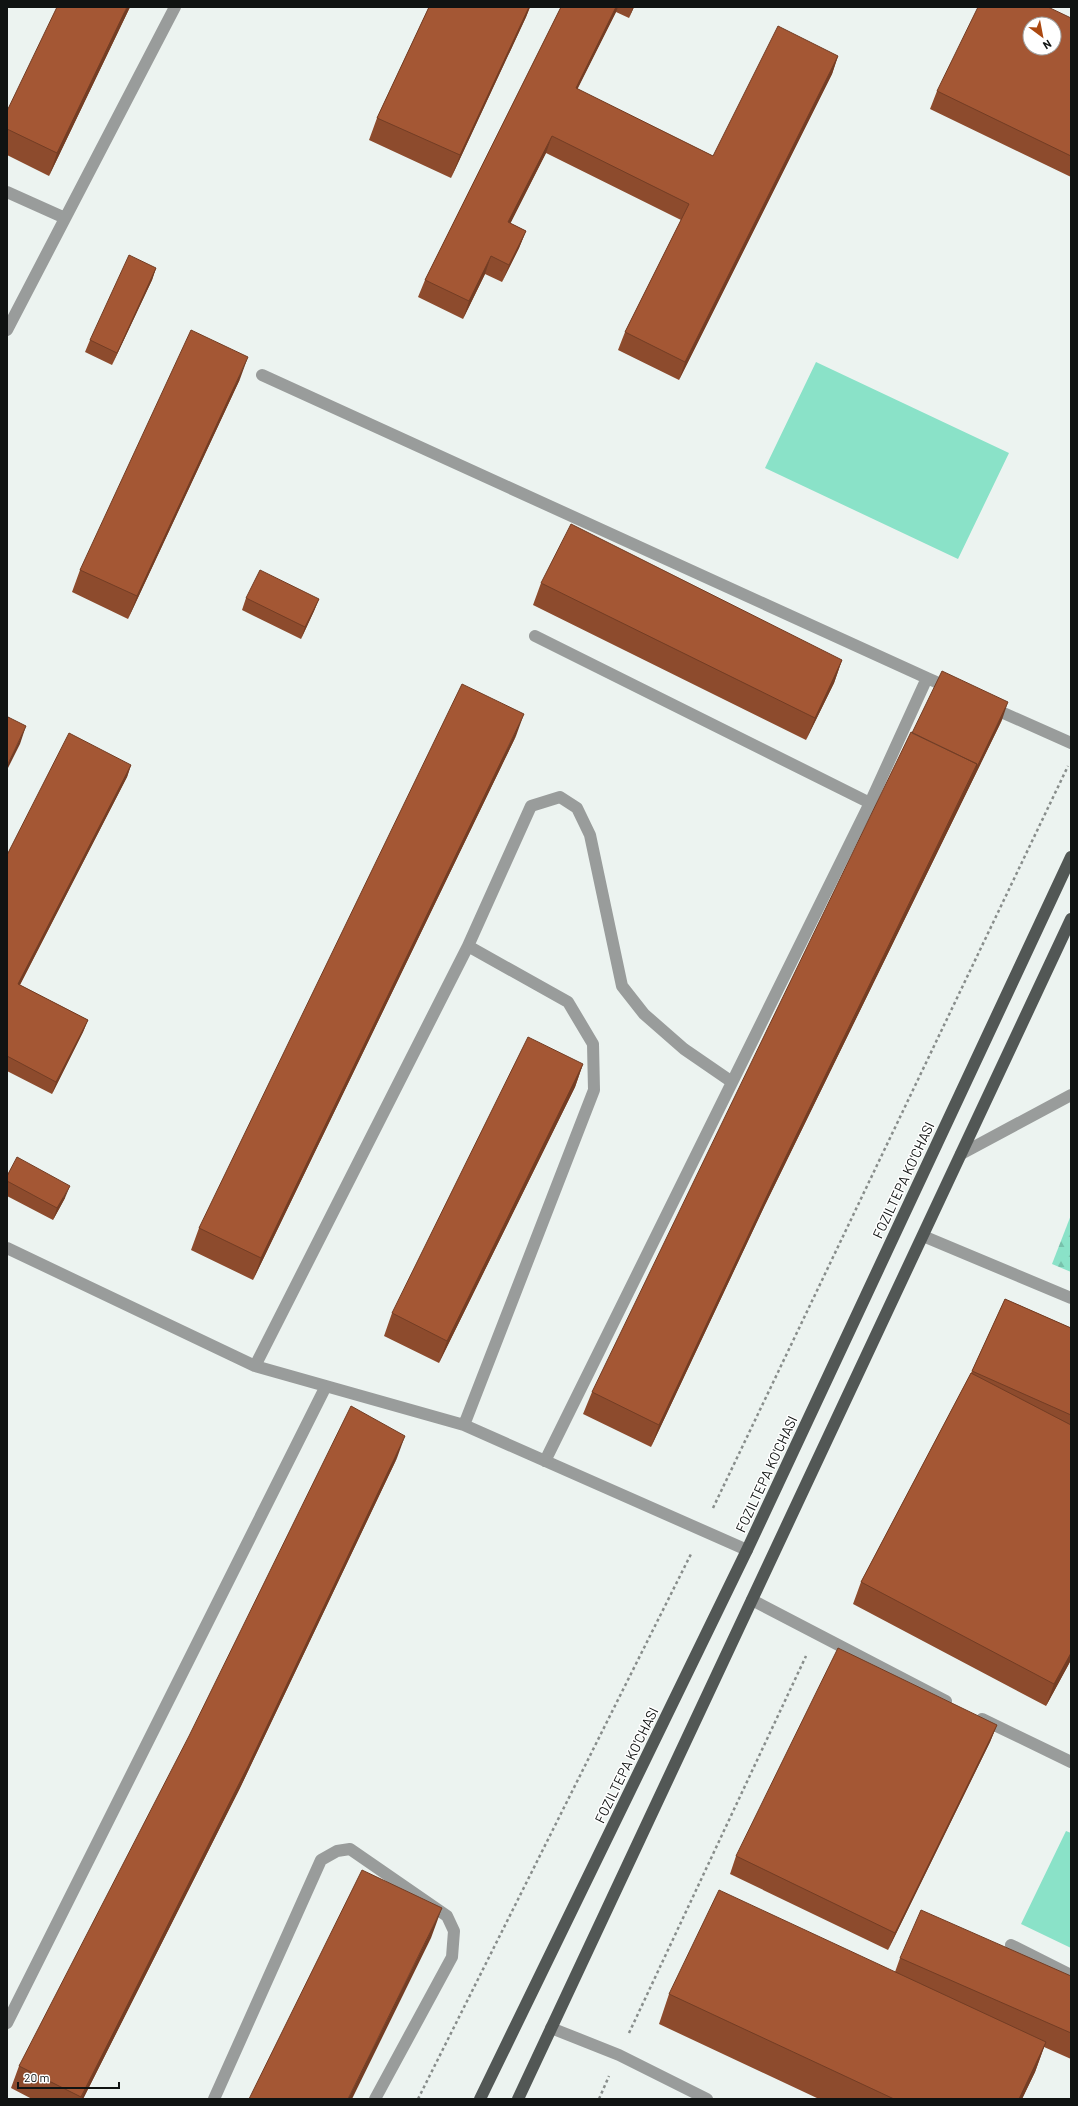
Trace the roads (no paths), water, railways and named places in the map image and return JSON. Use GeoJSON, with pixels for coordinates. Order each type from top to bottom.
{"type":"FeatureCollection","features":[{"type":"Feature","properties":{"kind":"main road","name":"FOZILTEPA KO'CHASI"},"geometry":{"type":"LineString","coordinates":[[480,2099],[747,1550],[1071,857]]}},
{"type":"Feature","properties":{"kind":"main road"},"geometry":{"type":"LineString","coordinates":[[518,2099],[1071,919]]}},
{"type":"Feature","properties":{"kind":"lane"},"geometry":{"type":"LineString","coordinates":[[7,330],[175,7]]}},
{"type":"Feature","properties":{"kind":"lane"},"geometry":{"type":"LineString","coordinates":[[7,192],[65,218]]}},
{"type":"Feature","properties":{"kind":"lane"},"geometry":{"type":"LineString","coordinates":[[262,374],[963,694]]}},
{"type":"Feature","properties":{"kind":"lane"},"geometry":{"type":"LineString","coordinates":[[535,636],[870,803]]}},
{"type":"Feature","properties":{"kind":"lane"},"geometry":{"type":"LineString","coordinates":[[545,1461],[870,803],[927,678]]}},
{"type":"Feature","properties":{"kind":"lane"},"geometry":{"type":"LineString","coordinates":[[977,701],[1071,744]]}},
{"type":"Feature","properties":{"kind":"lane"},"geometry":{"type":"LineString","coordinates":[[255,1366],[468,946],[531,806],[560,797],[577,808],[590,835],[622,986],[644,1014],[684,1049],[732,1082]]}},
{"type":"Feature","properties":{"kind":"lane"},"geometry":{"type":"LineString","coordinates":[[464,1425],[594,1090],[592,1044],[568,1002],[468,946]]}},
{"type":"Feature","properties":{"kind":"lane"},"geometry":{"type":"LineString","coordinates":[[961,1154],[1071,1095]]}},
{"type":"Feature","properties":{"kind":"lane"},"geometry":{"type":"LineString","coordinates":[[922,1236],[1071,1298]]}},
{"type":"Feature","properties":{"kind":"lane"},"geometry":{"type":"LineString","coordinates":[[7,1248],[255,1366],[464,1425],[747,1550]]}},
{"type":"Feature","properties":{"kind":"lane"},"geometry":{"type":"LineString","coordinates":[[7,2023],[326,1386]]}},
{"type":"Feature","properties":{"kind":"lane"},"geometry":{"type":"LineString","coordinates":[[752,1600],[956,1706]]}},
{"type":"Feature","properties":{"kind":"lane"},"geometry":{"type":"LineString","coordinates":[[970,1713],[1071,1762]]}},
{"type":"Feature","properties":{"kind":"lane"},"geometry":{"type":"LineString","coordinates":[[214,2099],[321,1860],[337,1851],[350,1849],[447,1916],[454,1931],[452,1957],[375,2099]]}},
{"type":"Feature","properties":{"kind":"lane"},"geometry":{"type":"LineString","coordinates":[[1011,1945],[1071,1975]]}},
{"type":"Feature","properties":{"kind":"lane"},"geometry":{"type":"LineString","coordinates":[[551,2028],[619,2055],[707,2099]]}}]}
